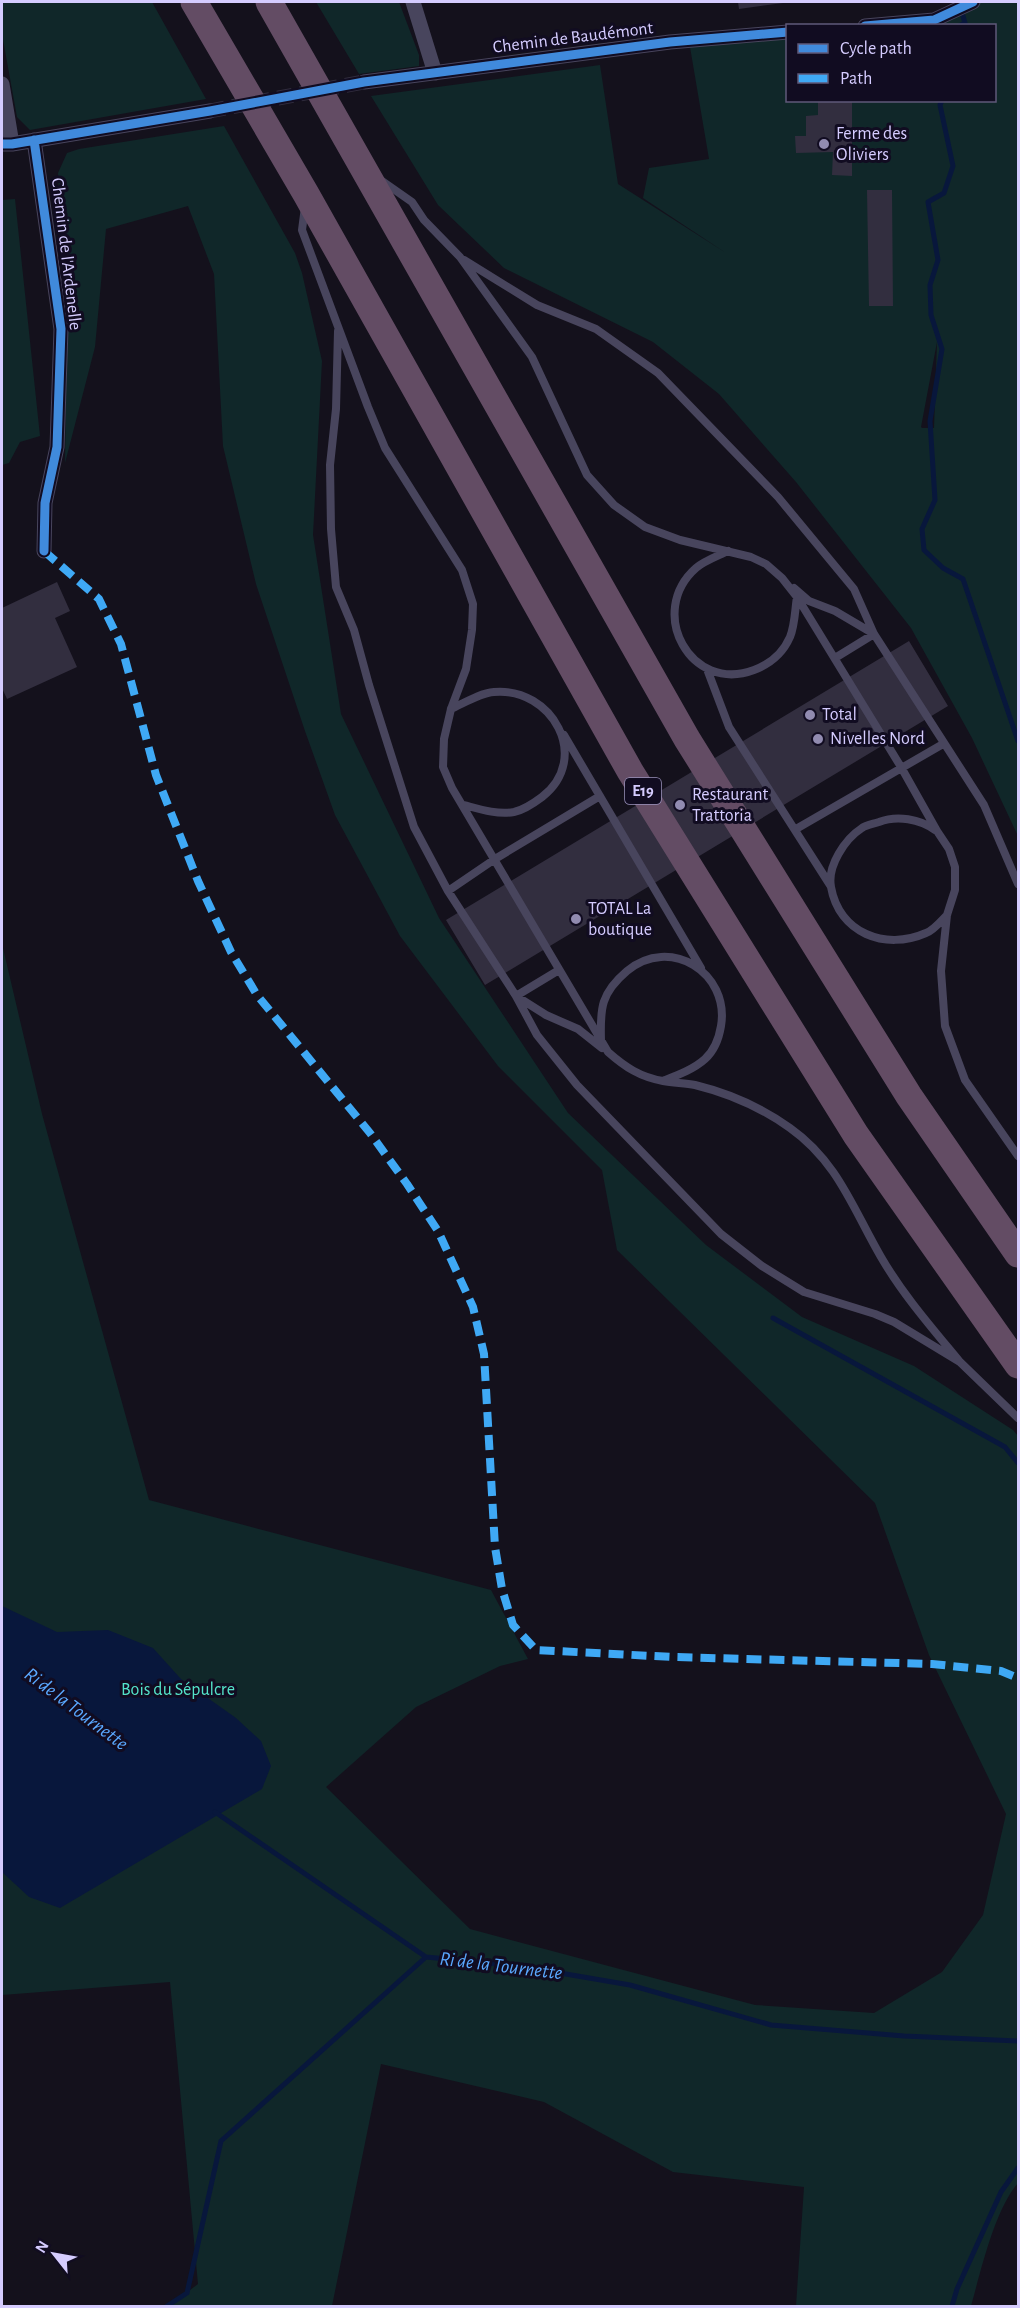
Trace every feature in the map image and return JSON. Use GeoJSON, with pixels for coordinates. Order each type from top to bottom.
{"type":"FeatureCollection","features":[{"type":"Feature","properties":{"kind":"highway","name":"E19"},"geometry":{"type":"LineString","coordinates":[[194,2],[306,194],[630,771],[856,1135],[1018,1365]]}},
{"type":"Feature","properties":{"kind":"highway"},"geometry":{"type":"LineString","coordinates":[[269,2],[687,740],[909,1096],[1018,1254]]}},
{"type":"Feature","properties":{"kind":"street"},"geometry":{"type":"LineString","coordinates":[[412,2],[435,73]]}},
{"type":"Feature","properties":{"kind":"street"},"geometry":{"type":"LineString","coordinates":[[888,24],[934,20],[973,2]]}},
{"type":"Feature","properties":{"kind":"street","name":"Chemin de Baudémont"},"geometry":{"type":"LineString","coordinates":[[364,82],[670,42],[786,32]]}},
{"type":"Feature","properties":{"kind":"street"},"geometry":{"type":"LineString","coordinates":[[2,84],[7,144],[210,111]]}},
{"type":"Feature","properties":{"kind":"street","name":"Chemin de l'Ardenelle"},"geometry":{"type":"LineString","coordinates":[[34,141],[61,329],[57,447],[45,503],[44,551]]}},
{"type":"Feature","properties":{"kind":"lane"},"geometry":{"type":"LineString","coordinates":[[366,170],[412,202],[424,220],[459,257],[532,357],[587,475],[614,505],[645,527],[680,540],[751,557],[766,564],[809,601],[835,611],[874,634]]}},
{"type":"Feature","properties":{"kind":"lane"},"geometry":{"type":"LineString","coordinates":[[306,194],[302,230],[385,448],[462,570],[473,604],[466,669],[451,709],[444,739],[443,767],[452,788],[608,1053]]}},
{"type":"Feature","properties":{"kind":"lane"},"geometry":{"type":"LineString","coordinates":[[459,257],[537,305],[596,329],[658,373],[778,497],[854,589],[874,634],[984,805],[1018,884]]}},
{"type":"Feature","properties":{"kind":"lane"},"geometry":{"type":"LineString","coordinates":[[338,326],[336,409],[330,465],[331,529],[336,587],[354,630],[414,827],[448,891],[516,996],[537,1035],[577,1085],[721,1234],[762,1266],[804,1293],[894,1322],[960,1362]]}},
{"type":"Feature","properties":{"kind":"lane"},"geometry":{"type":"LineString","coordinates":[[728,551],[697,567],[684,582],[675,601],[674,618],[682,645],[695,661],[708,669],[728,675],[742,675],[767,665],[782,651],[790,636],[796,597]]}},
{"type":"Feature","properties":{"kind":"lane"},"geometry":{"type":"LineString","coordinates":[[782,578],[835,658],[949,849],[955,867],[955,890],[947,915],[941,971],[945,1026],[965,1080],[1018,1156]]}},
{"type":"Feature","properties":{"kind":"lane"},"geometry":{"type":"LineString","coordinates":[[835,658],[874,634]]}},
{"type":"Feature","properties":{"kind":"lane"},"geometry":{"type":"LineString","coordinates":[[708,669],[729,727],[830,885],[840,910],[860,932],[881,941],[905,940],[928,933],[947,915]]}},
{"type":"Feature","properties":{"kind":"lane"},"geometry":{"type":"LineString","coordinates":[[451,709],[492,692],[516,693],[532,700],[549,713],[716,988],[723,1012],[719,1040],[706,1058],[687,1071],[663,1081]]}},
{"type":"Feature","properties":{"kind":"lane"},"geometry":{"type":"LineString","coordinates":[[464,805],[495,812],[514,812],[532,805],[559,779],[565,758],[561,731]]}},
{"type":"Feature","properties":{"kind":"lane"},"geometry":{"type":"LineString","coordinates":[[795,828],[944,744]]}},
{"type":"Feature","properties":{"kind":"lane"},"geometry":{"type":"LineString","coordinates":[[448,891],[600,796]]}},
{"type":"Feature","properties":{"kind":"lane"},"geometry":{"type":"LineString","coordinates":[[830,885],[834,866],[844,844],[863,827],[887,819],[907,819],[925,823],[937,831]]}},
{"type":"Feature","properties":{"kind":"lane"},"geometry":{"type":"LineString","coordinates":[[601,1042],[600,1017],[603,1000],[612,984],[631,968],[660,957],[680,959],[704,971]]}},
{"type":"Feature","properties":{"kind":"lane"},"geometry":{"type":"LineString","coordinates":[[516,996],[559,970]]}},
{"type":"Feature","properties":{"kind":"lane"},"geometry":{"type":"LineString","coordinates":[[516,996],[546,1015],[578,1029],[626,1068],[644,1077],[695,1085],[751,1105],[791,1129],[822,1158],[848,1194],[881,1257],[916,1309],[960,1362],[1018,1418]]}},
{"type":"Feature","properties":{"kind":"green space"},"geometry":{"type":"Polygon","coordinates":[[[2,2],[152,2],[206,99],[30,130],[17,117],[2,34],[2,2]]]}},
{"type":"Feature","properties":{"kind":"green space"},"geometry":{"type":"Polygon","coordinates":[[[316,2],[399,2],[419,55],[419,66],[359,74],[316,2]]]}},
{"type":"Feature","properties":{"kind":"green space"},"geometry":{"type":"Polygon","coordinates":[[[973,2],[1018,2],[1018,836],[972,738],[911,628],[796,482],[719,394],[653,342],[504,268],[438,205],[371,96],[600,65],[618,184],[726,253],[643,198],[649,168],[709,159],[690,47],[786,34],[786,102],[996,102],[996,24],[857,24],[955,12],[973,2]],[[937,342],[921,427],[934,428],[937,342]]]}},
{"type":"Feature","properties":{"kind":"green space","name":"Bois du Sépulcre"},"geometry":{"type":"Polygon","coordinates":[[[224,126],[295,253],[302,273],[322,361],[313,535],[341,714],[439,918],[568,1113],[706,1245],[802,1317],[914,1366],[1013,1430],[1018,1436],[1018,2183],[1009,2195],[995,2225],[971,2306],[796,2306],[804,2187],[673,2172],[544,2102],[381,2064],[332,2306],[169,2306],[198,2284],[170,1982],[2,1995],[2,944],[42,1114],[149,1500],[491,1590],[528,1659],[500,1666],[416,1707],[326,1787],[470,1929],[755,2005],[874,2013],[942,1972],[983,1915],[1006,1814],[929,1655],[875,1503],[617,1250],[602,1170],[498,1066],[400,936],[335,815],[256,584],[223,446],[214,274],[188,206],[106,229],[95,347],[65,463],[67,332],[58,173],[67,153],[79,149],[224,126]]]}},
{"type":"Feature","properties":{"kind":"green space"},"geometry":{"type":"Polygon","coordinates":[[[15,199],[40,436],[20,442],[9,463],[2,465],[2,200],[15,199]]]}},
{"type":"Feature","properties":{"kind":"water"},"geometry":{"type":"Polygon","coordinates":[[[2,1606],[57,1632],[108,1630],[153,1648],[181,1679],[236,1718],[261,1741],[271,1766],[262,1789],[60,1908],[29,1897],[2,1872],[2,1606]]]}},
{"type":"Feature","properties":{"kind":"building"},"geometry":{"type":"Polygon","coordinates":[[[738,2],[783,2],[783,3],[739,9],[738,2]]]}},
{"type":"Feature","properties":{"kind":"building","name":"Ferme des Oliviers"},"geometry":{"type":"Polygon","coordinates":[[[818,102],[852,102],[852,176],[832,175],[833,152],[796,153],[795,136],[806,136],[806,116],[818,115],[818,102]]]}},
{"type":"Feature","properties":{"kind":"building"},"geometry":{"type":"Polygon","coordinates":[[[867,190],[892,190],[893,306],[869,306],[867,190]]]}},
{"type":"Feature","properties":{"kind":"building"},"geometry":{"type":"Polygon","coordinates":[[[57,582],[70,611],[55,618],[77,667],[7,699],[2,688],[2,608],[57,582]]]}},
{"type":"Feature","properties":{"kind":"building"},"geometry":{"type":"Polygon","coordinates":[[[909,641],[948,706],[485,985],[446,920],[909,641]]]}},
{"type":"Feature","properties":{"kind":"waterway"},"geometry":{"type":"LineString","coordinates":[[963,16],[965,23],[963,24]]}},
{"type":"Feature","properties":{"kind":"waterway"},"geometry":{"type":"LineString","coordinates":[[941,102],[953,166],[944,193],[928,202],[938,260],[930,285],[931,315],[942,349],[930,421],[935,500],[922,529],[924,550],[943,568],[963,579],[1018,741]]}},
{"type":"Feature","properties":{"kind":"waterway"},"geometry":{"type":"LineString","coordinates":[[773,1318],[1005,1447],[1018,1463]]}},
{"type":"Feature","properties":{"kind":"waterway","name":"Ri de la Tournette"},"geometry":{"type":"LineString","coordinates":[[215,1812],[426,1957],[519,1966],[630,1985],[771,2025],[904,2036],[1018,2041]]}},
{"type":"Feature","properties":{"kind":"waterway"},"geometry":{"type":"LineString","coordinates":[[167,2306],[187,2293],[221,2141],[426,1957]]}},
{"type":"Feature","properties":{"kind":"waterway"},"geometry":{"type":"LineString","coordinates":[[952,2306],[957,2289],[1001,2192],[1018,2168]]}},
{"type":"Feature","properties":{"kind":"tunnel"},"geometry":{"type":"LineString","coordinates":[[210,111],[364,82]]}},
{"type":"Feature","properties":{"kind":"marked path"},"geometry":{"type":"LineString","coordinates":[[44,551],[99,599],[121,644],[156,775],[198,881],[231,952],[257,995],[370,1133],[407,1184],[438,1231],[473,1307],[484,1354],[495,1547],[502,1589],[513,1625],[536,1650],[673,1657],[932,1664],[1001,1671],[1018,1678]]}},
{"type":"Feature","properties":{"kind":"cycle path"},"geometry":{"type":"LineString","coordinates":[[888,24],[934,20],[973,2]]}},
{"type":"Feature","properties":{"kind":"cycle path"},"geometry":{"type":"LineString","coordinates":[[2,144],[210,111],[364,82],[670,42],[786,32]]}},
{"type":"Feature","properties":{"kind":"cycle path"},"geometry":{"type":"LineString","coordinates":[[34,140],[61,329],[57,447],[45,503],[44,551]]}},
{"type":"Feature","properties":{"kind":"place","name":"Ferme des Oliviers"},"geometry":{"type":"Point","coordinates":[824,144]}},
{"type":"Feature","properties":{"kind":"place","name":"Total"},"geometry":{"type":"Point","coordinates":[810,715]}},
{"type":"Feature","properties":{"kind":"place","name":"Nivelles Nord"},"geometry":{"type":"Point","coordinates":[818,739]}},
{"type":"Feature","properties":{"kind":"place","name":"Restaurant Trattoria"},"geometry":{"type":"Point","coordinates":[680,805]}},
{"type":"Feature","properties":{"kind":"place","name":"TOTAL La boutique"},"geometry":{"type":"Point","coordinates":[576,919]}}]}
